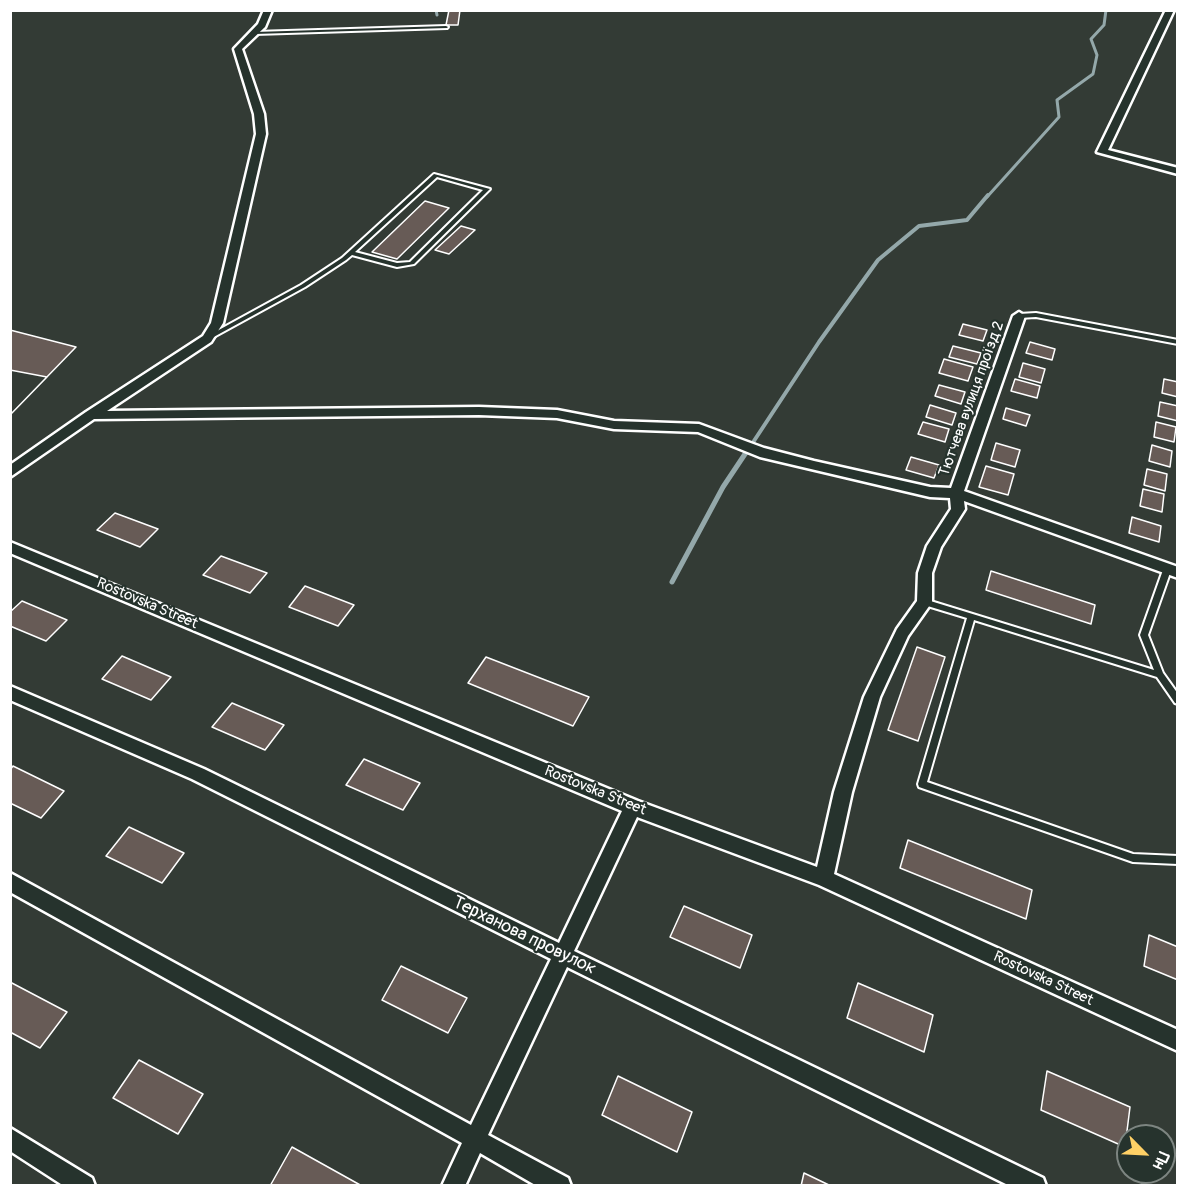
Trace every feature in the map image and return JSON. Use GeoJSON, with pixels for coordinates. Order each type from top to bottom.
{"type":"FeatureCollection","features":[{"type":"Feature","properties":{"kind":"street"},"geometry":{"type":"LineString","coordinates":[[10,472],[91,415],[207,339],[217,322],[261,134],[259,114],[238,49],[262,25],[268,10]]}},
{"type":"Feature","properties":{"kind":"street"},"geometry":{"type":"LineString","coordinates":[[1170,10],[1102,152],[1178,171]]}},
{"type":"Feature","properties":{"kind":"street","name":"Тютчева вулиця проїзд 2"},"geometry":{"type":"LineString","coordinates":[[924,602],[925,573],[934,546],[958,509],[956,493],[1019,316]]}},
{"type":"Feature","properties":{"kind":"street"},"geometry":{"type":"LineString","coordinates":[[91,415],[479,411],[557,414],[614,424],[699,428],[760,452],[814,466],[930,492],[956,493],[1172,572]]}},
{"type":"Feature","properties":{"kind":"street","name":"Rostovska Street"},"geometry":{"type":"LineString","coordinates":[[10,547],[633,807],[824,878],[1178,1041]]}},
{"type":"Feature","properties":{"kind":"street"},"geometry":{"type":"LineString","coordinates":[[824,878],[843,792],[872,697],[902,633],[924,602]]}},
{"type":"Feature","properties":{"kind":"street","name":"Терханова провулок"},"geometry":{"type":"LineString","coordinates":[[10,693],[198,774],[562,956],[1035,1185]]}},
{"type":"Feature","properties":{"kind":"street"},"geometry":{"type":"LineString","coordinates":[[453,1185],[633,807]]}},
{"type":"Feature","properties":{"kind":"street"},"geometry":{"type":"LineString","coordinates":[[10,882],[560,1185]]}},
{"type":"Feature","properties":{"kind":"street"},"geometry":{"type":"LineString","coordinates":[[10,1138],[84,1185]]}},
{"type":"Feature","properties":{"kind":"lane"},"geometry":{"type":"LineString","coordinates":[[255,33],[446,27]]}},
{"type":"Feature","properties":{"kind":"lane"},"geometry":{"type":"LineString","coordinates":[[207,339],[303,286],[351,253],[436,175],[487,189],[412,262],[397,265],[351,253]]}},
{"type":"Feature","properties":{"kind":"lane"},"geometry":{"type":"LineString","coordinates":[[1019,316],[1036,315],[1178,342]]}},
{"type":"Feature","properties":{"kind":"lane"},"geometry":{"type":"LineString","coordinates":[[1172,572],[1144,635],[1160,675],[1178,701]]}},
{"type":"Feature","properties":{"kind":"lane"},"geometry":{"type":"LineString","coordinates":[[924,602],[1160,675]]}},
{"type":"Feature","properties":{"kind":"lane"},"geometry":{"type":"LineString","coordinates":[[971,617],[922,784],[1133,858],[1178,860]]}},
{"type":"Feature","properties":{"kind":"building"},"geometry":{"type":"Polygon","coordinates":[[[449,10],[460,10],[458,25],[446,25],[449,10]]]}},
{"type":"Feature","properties":{"kind":"building"},"geometry":{"type":"Polygon","coordinates":[[[425,201],[449,208],[397,259],[372,252],[425,201]]]}},
{"type":"Feature","properties":{"kind":"building"},"geometry":{"type":"Polygon","coordinates":[[[461,226],[475,230],[449,254],[435,250],[461,226]]]}},
{"type":"Feature","properties":{"kind":"building"},"geometry":{"type":"Polygon","coordinates":[[[963,324],[987,330],[983,341],[959,335],[963,324]]]}},
{"type":"Feature","properties":{"kind":"building"},"geometry":{"type":"Polygon","coordinates":[[[10,330],[76,347],[10,415],[10,330]]]}},
{"type":"Feature","properties":{"kind":"building"},"geometry":{"type":"Polygon","coordinates":[[[1030,342],[1055,349],[1052,360],[1026,353],[1030,342]]]}},
{"type":"Feature","properties":{"kind":"building"},"geometry":{"type":"Polygon","coordinates":[[[953,346],[981,353],[977,364],[949,357],[953,346]]]}},
{"type":"Feature","properties":{"kind":"building"},"geometry":{"type":"Polygon","coordinates":[[[944,359],[973,367],[968,381],[939,373],[944,359]]]}},
{"type":"Feature","properties":{"kind":"building"},"geometry":{"type":"Polygon","coordinates":[[[1023,363],[1045,369],[1041,383],[1019,377],[1023,363]]]}},
{"type":"Feature","properties":{"kind":"building"},"geometry":{"type":"Polygon","coordinates":[[[10,370],[47,377],[10,415],[10,370]]]}},
{"type":"Feature","properties":{"kind":"building"},"geometry":{"type":"Polygon","coordinates":[[[1015,379],[1040,386],[1037,398],[1011,391],[1015,379]]]}},
{"type":"Feature","properties":{"kind":"building"},"geometry":{"type":"Polygon","coordinates":[[[1164,379],[1178,382],[1178,397],[1162,393],[1164,379]]]}},
{"type":"Feature","properties":{"kind":"building"},"geometry":{"type":"Polygon","coordinates":[[[939,385],[965,392],[961,404],[935,396],[939,385]]]}},
{"type":"Feature","properties":{"kind":"building"},"geometry":{"type":"Polygon","coordinates":[[[1160,402],[1178,406],[1178,421],[1158,416],[1160,402]]]}},
{"type":"Feature","properties":{"kind":"building"},"geometry":{"type":"Polygon","coordinates":[[[930,405],[956,413],[952,425],[926,417],[930,405]]]}},
{"type":"Feature","properties":{"kind":"building"},"geometry":{"type":"Polygon","coordinates":[[[1006,408],[1030,415],[1026,426],[1003,419],[1006,408]]]}},
{"type":"Feature","properties":{"kind":"building"},"geometry":{"type":"Polygon","coordinates":[[[923,422],[949,429],[945,442],[918,434],[923,422]]]}},
{"type":"Feature","properties":{"kind":"building"},"geometry":{"type":"Polygon","coordinates":[[[1156,422],[1176,427],[1174,442],[1154,437],[1156,422]]]}},
{"type":"Feature","properties":{"kind":"building"},"geometry":{"type":"Polygon","coordinates":[[[996,443],[1020,450],[1015,467],[991,460],[996,443]]]}},
{"type":"Feature","properties":{"kind":"building"},"geometry":{"type":"Polygon","coordinates":[[[1152,445],[1172,451],[1170,467],[1149,461],[1152,445]]]}},
{"type":"Feature","properties":{"kind":"building"},"geometry":{"type":"Polygon","coordinates":[[[911,457],[939,465],[934,478],[906,470],[911,457]]]}},
{"type":"Feature","properties":{"kind":"building"},"geometry":{"type":"Polygon","coordinates":[[[986,466],[1014,474],[1008,495],[979,487],[986,466]]]}},
{"type":"Feature","properties":{"kind":"building"},"geometry":{"type":"Polygon","coordinates":[[[1147,469],[1167,474],[1165,491],[1144,485],[1147,469]]]}},
{"type":"Feature","properties":{"kind":"building"},"geometry":{"type":"Polygon","coordinates":[[[1143,489],[1164,494],[1162,512],[1140,506],[1143,489]]]}},
{"type":"Feature","properties":{"kind":"building"},"geometry":{"type":"Polygon","coordinates":[[[115,513],[158,529],[140,547],[97,530],[115,513]]]}},
{"type":"Feature","properties":{"kind":"building"},"geometry":{"type":"Polygon","coordinates":[[[1132,517],[1161,526],[1159,542],[1129,533],[1132,517]]]}},
{"type":"Feature","properties":{"kind":"building"},"geometry":{"type":"Polygon","coordinates":[[[221,556],[267,573],[250,593],[203,575],[221,556]]]}},
{"type":"Feature","properties":{"kind":"building"},"geometry":{"type":"Polygon","coordinates":[[[991,571],[1095,605],[1091,624],[986,590],[991,571]]]}},
{"type":"Feature","properties":{"kind":"building"},"geometry":{"type":"Polygon","coordinates":[[[305,586],[354,605],[338,626],[289,607],[305,586]]]}},
{"type":"Feature","properties":{"kind":"building"},"geometry":{"type":"Polygon","coordinates":[[[22,601],[67,620],[46,641],[10,626],[10,612],[22,601]]]}},
{"type":"Feature","properties":{"kind":"building"},"geometry":{"type":"Polygon","coordinates":[[[917,647],[945,657],[918,741],[888,730],[917,647]]]}},
{"type":"Feature","properties":{"kind":"building"},"geometry":{"type":"Polygon","coordinates":[[[122,656],[171,677],[151,700],[102,679],[122,656]]]}},
{"type":"Feature","properties":{"kind":"building"},"geometry":{"type":"Polygon","coordinates":[[[486,657],[589,697],[573,726],[468,683],[486,657]]]}},
{"type":"Feature","properties":{"kind":"building"},"geometry":{"type":"Polygon","coordinates":[[[232,703],[284,725],[265,750],[212,727],[232,703]]]}},
{"type":"Feature","properties":{"kind":"building"},"geometry":{"type":"Polygon","coordinates":[[[364,759],[420,783],[403,810],[346,785],[364,759]]]}},
{"type":"Feature","properties":{"kind":"building"},"geometry":{"type":"Polygon","coordinates":[[[13,766],[64,791],[41,818],[10,803],[10,770],[13,766]]]}},
{"type":"Feature","properties":{"kind":"building"},"geometry":{"type":"Polygon","coordinates":[[[129,827],[184,853],[162,883],[106,856],[129,827]]]}},
{"type":"Feature","properties":{"kind":"building"},"geometry":{"type":"Polygon","coordinates":[[[908,840],[1032,890],[1026,919],[900,868],[908,840]]]}},
{"type":"Feature","properties":{"kind":"building"},"geometry":{"type":"Polygon","coordinates":[[[684,906],[752,935],[740,968],[670,937],[684,906]]]}},
{"type":"Feature","properties":{"kind":"building"},"geometry":{"type":"Polygon","coordinates":[[[1149,935],[1178,947],[1178,980],[1144,966],[1149,935]]]}},
{"type":"Feature","properties":{"kind":"building"},"geometry":{"type":"Polygon","coordinates":[[[401,966],[467,998],[448,1033],[382,1000],[401,966]]]}},
{"type":"Feature","properties":{"kind":"building"},"geometry":{"type":"Polygon","coordinates":[[[10,982],[67,1012],[40,1048],[10,1032],[10,982]]]}},
{"type":"Feature","properties":{"kind":"building"},"geometry":{"type":"Polygon","coordinates":[[[858,983],[933,1015],[924,1052],[847,1018],[858,983]]]}},
{"type":"Feature","properties":{"kind":"building"},"geometry":{"type":"Polygon","coordinates":[[[139,1060],[203,1094],[178,1134],[113,1098],[139,1060]]]}},
{"type":"Feature","properties":{"kind":"building"},"geometry":{"type":"Polygon","coordinates":[[[1047,1071],[1130,1107],[1128,1124],[1116,1124],[1116,1143],[1041,1110],[1047,1071]]]}},
{"type":"Feature","properties":{"kind":"building"},"geometry":{"type":"Polygon","coordinates":[[[618,1076],[692,1112],[677,1152],[602,1115],[618,1076]]]}},
{"type":"Feature","properties":{"kind":"building"},"geometry":{"type":"Polygon","coordinates":[[[292,1147],[362,1186],[270,1186],[292,1147]]]}},
{"type":"Feature","properties":{"kind":"building"},"geometry":{"type":"Polygon","coordinates":[[[804,1173],[831,1186],[801,1186],[804,1173]]]}},
{"type":"Feature","properties":{"kind":"waterway"},"geometry":{"type":"LineString","coordinates":[[436,10],[437,15]]}},
{"type":"Feature","properties":{"kind":"waterway"},"geometry":{"type":"LineString","coordinates":[[987,197],[1059,117],[1057,100],[1093,74],[1097,55],[1091,39],[1104,25],[1106,10]]}},
{"type":"Feature","properties":{"kind":"waterway"},"geometry":{"type":"LineString","coordinates":[[748,450],[819,342],[878,260],[919,226],[967,220],[988,195]]}},
{"type":"Feature","properties":{"kind":"waterway"},"geometry":{"type":"LineString","coordinates":[[672,582],[723,487],[749,448]]}}]}
